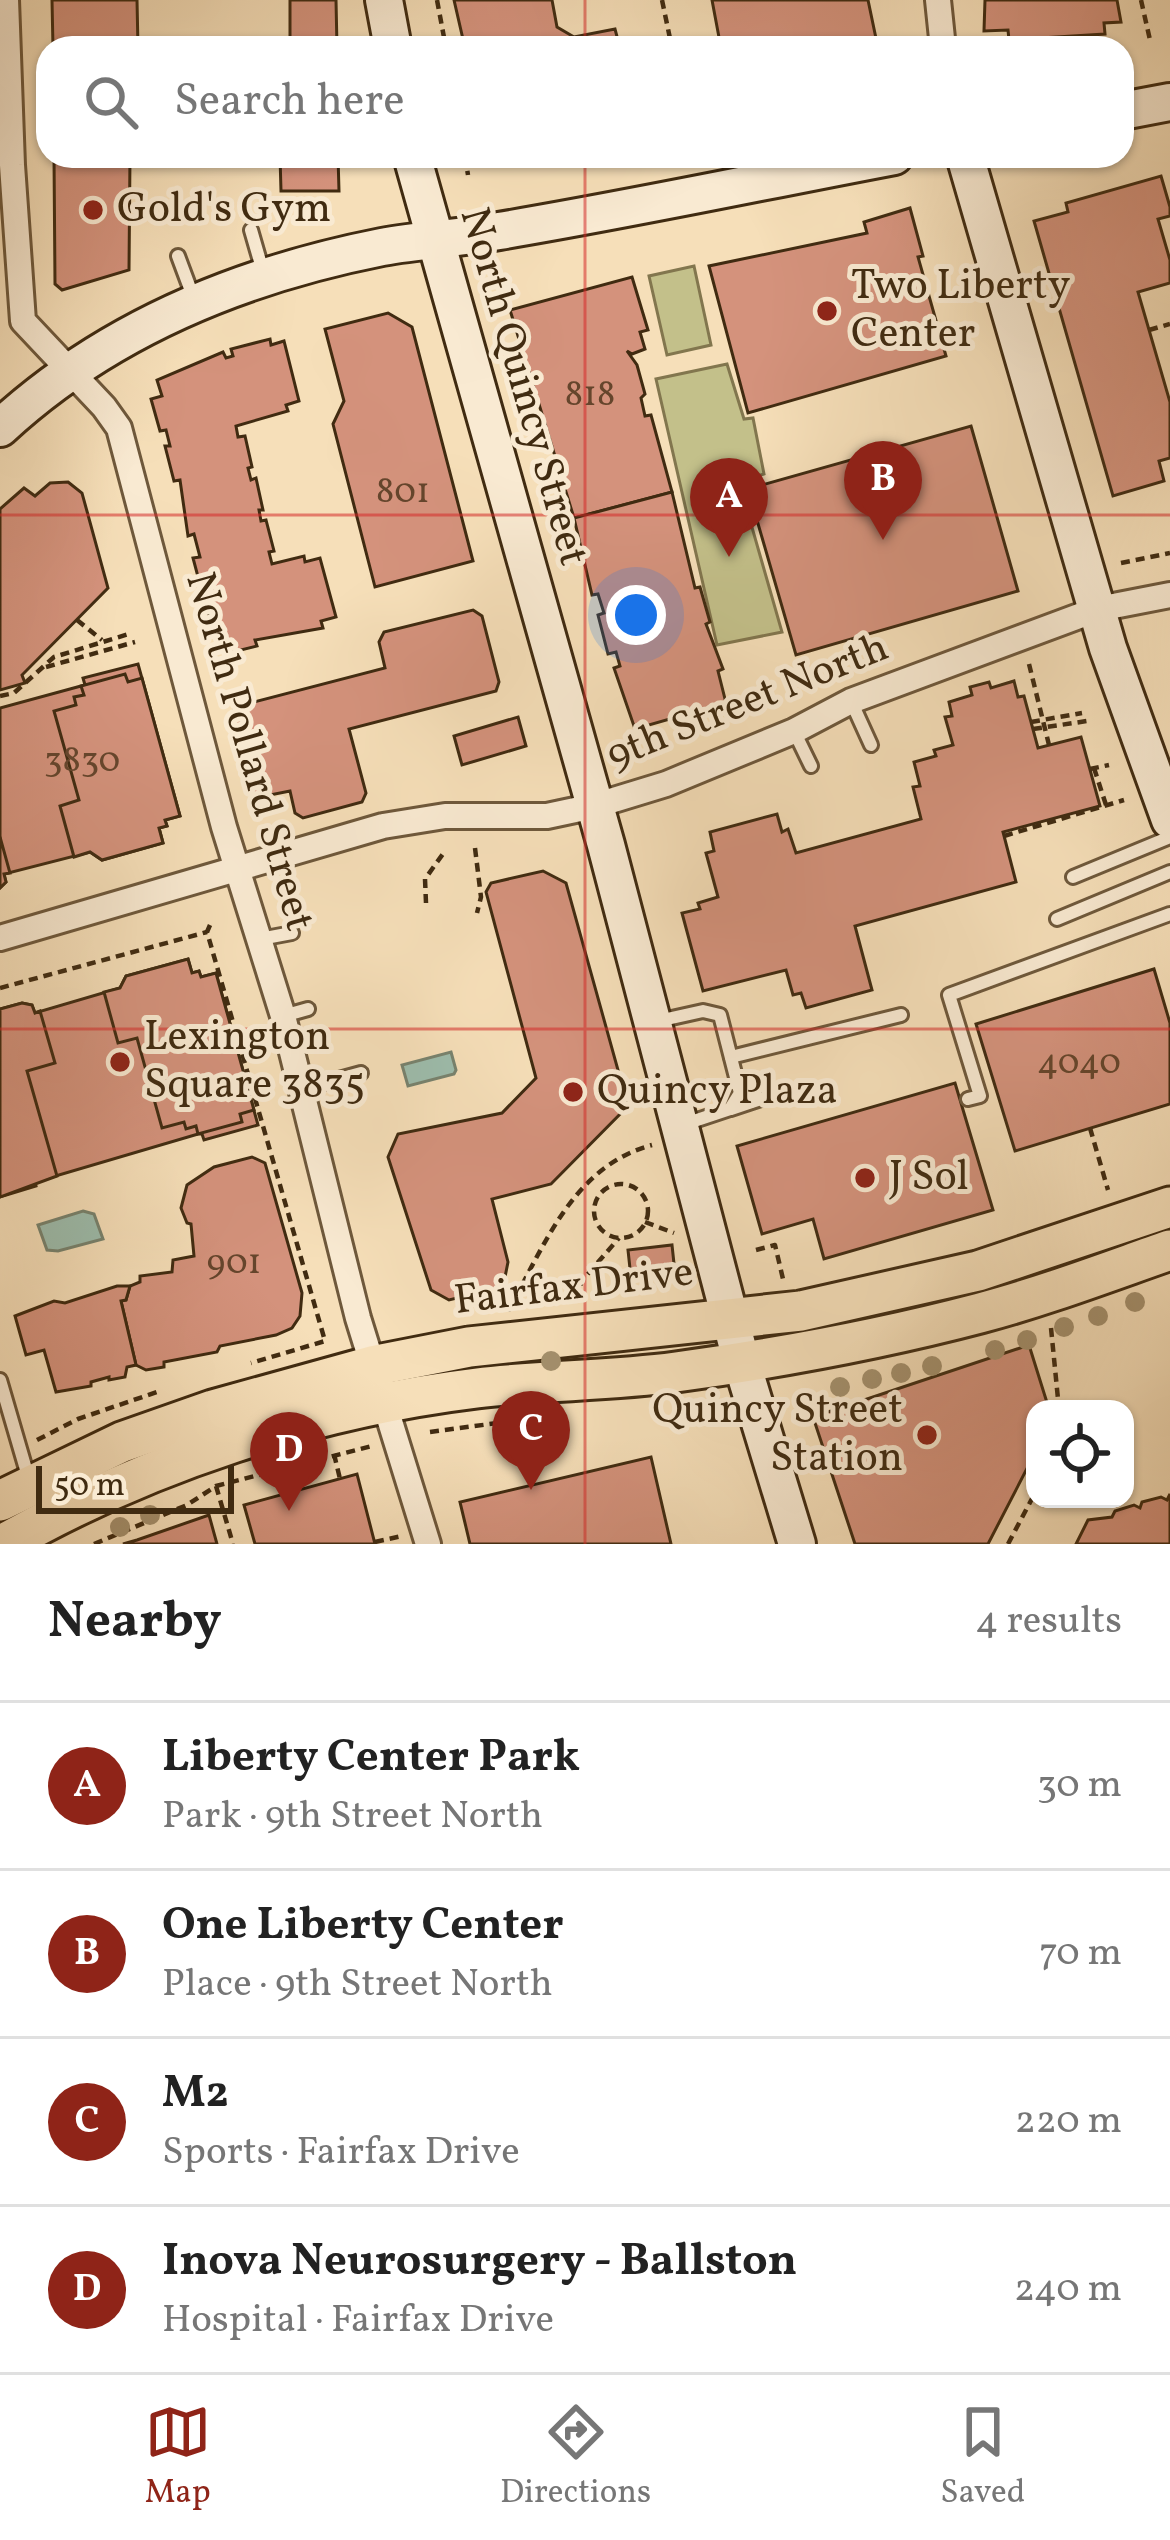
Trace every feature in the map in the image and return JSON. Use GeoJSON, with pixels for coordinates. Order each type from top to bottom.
{"type":"FeatureCollection","features":[{"type":"Feature","properties":{"kind":"main road"},"geometry":{"type":"LineString","coordinates":[[384,0],[391,36]]}},
{"type":"Feature","properties":{"kind":"main road"},"geometry":{"type":"LineString","coordinates":[[1134,109],[1170,102]]}},
{"type":"Feature","properties":{"kind":"main road","name":"North Quincy Street"},"geometry":{"type":"LineString","coordinates":[[415,168],[653,1022],[666,1135],[730,1318],[797,1544]]}},
{"type":"Feature","properties":{"kind":"main road"},"geometry":{"type":"LineString","coordinates":[[0,428],[69,369],[195,301],[264,275],[383,247],[828,168]]}},
{"type":"Feature","properties":{"kind":"main road"},"geometry":{"type":"LineString","coordinates":[[968,168],[1097,609],[1170,820]]}},
{"type":"Feature","properties":{"kind":"main road","name":"Fairfax Drive"},"geometry":{"type":"LineString","coordinates":[[15,1492],[122,1442],[213,1410],[372,1366],[470,1347],[801,1311],[978,1271],[1170,1207]]}},
{"type":"Feature","properties":{"kind":"main road","name":"Fairfax Drive"},"geometry":{"type":"LineString","coordinates":[[4,1544],[120,1487],[219,1448],[385,1404],[480,1387],[612,1379],[870,1338],[982,1312],[1170,1250]]}},
{"type":"Feature","properties":{"kind":"street","name":"North Pollard Street"},"geometry":{"type":"LineString","coordinates":[[6,0],[6,165],[14,323],[69,369],[119,428],[283,1016],[372,1366],[428,1544]]}},
{"type":"Feature","properties":{"kind":"street"},"geometry":{"type":"LineString","coordinates":[[938,0],[942,36]]}},
{"type":"Feature","properties":{"kind":"street","name":"9th Street North"},"geometry":{"type":"LineString","coordinates":[[0,938],[383,826],[445,816],[547,816],[594,806],[666,784],[794,731],[851,701],[1097,609],[1170,595]]}},
{"type":"Feature","properties":{"kind":"lane"},"geometry":{"type":"LineString","coordinates":[[251,230],[264,275]]}},
{"type":"Feature","properties":{"kind":"lane"},"geometry":{"type":"LineString","coordinates":[[178,256],[195,301]]}},
{"type":"Feature","properties":{"kind":"lane"},"geometry":{"type":"LineString","coordinates":[[851,701],[871,745]]}},
{"type":"Feature","properties":{"kind":"lane"},"geometry":{"type":"LineString","coordinates":[[794,731],[811,766]]}},
{"type":"Feature","properties":{"kind":"lane"},"geometry":{"type":"LineString","coordinates":[[1073,877],[1170,836]]}},
{"type":"Feature","properties":{"kind":"lane"},"geometry":{"type":"LineString","coordinates":[[1057,919],[1170,872]]}},
{"type":"Feature","properties":{"kind":"lane"},"geometry":{"type":"LineString","coordinates":[[968,1099],[980,1096],[950,994],[1170,914]]}},
{"type":"Feature","properties":{"kind":"lane"},"geometry":{"type":"LineString","coordinates":[[260,939],[292,933]]}},
{"type":"Feature","properties":{"kind":"lane"},"geometry":{"type":"LineString","coordinates":[[283,1016],[308,1009]]}},
{"type":"Feature","properties":{"kind":"lane"},"geometry":{"type":"LineString","coordinates":[[653,1022],[703,1010],[720,1016],[740,1093],[730,1109]]}},
{"type":"Feature","properties":{"kind":"lane"},"geometry":{"type":"LineString","coordinates":[[731,1057],[901,1015]]}},
{"type":"Feature","properties":{"kind":"lane"},"geometry":{"type":"LineString","coordinates":[[302,1089],[361,1072]]}},
{"type":"Feature","properties":{"kind":"lane"},"geometry":{"type":"LineString","coordinates":[[666,1135],[764,1098]]}},
{"type":"Feature","properties":{"kind":"lane"},"geometry":{"type":"LineString","coordinates":[[0,1379],[15,1492]]}},
{"type":"Feature","properties":{"kind":"path"},"geometry":{"type":"LineString","coordinates":[[437,0],[444,36]]}},
{"type":"Feature","properties":{"kind":"path"},"geometry":{"type":"LineString","coordinates":[[662,0],[670,36]]}},
{"type":"Feature","properties":{"kind":"path"},"geometry":{"type":"LineString","coordinates":[[1141,0],[1150,40]]}},
{"type":"Feature","properties":{"kind":"path"},"geometry":{"type":"LineString","coordinates":[[467,168],[468,175]]}},
{"type":"Feature","properties":{"kind":"path"},"geometry":{"type":"LineString","coordinates":[[1149,330],[1170,324]]}},
{"type":"Feature","properties":{"kind":"path"},"geometry":{"type":"LineString","coordinates":[[1121,563],[1170,553]]}},
{"type":"Feature","properties":{"kind":"path"},"geometry":{"type":"LineString","coordinates":[[77,620],[103,640]]}},
{"type":"Feature","properties":{"kind":"path"},"geometry":{"type":"LineString","coordinates":[[0,696],[14,692],[54,657],[132,632]]}},
{"type":"Feature","properties":{"kind":"path"},"geometry":{"type":"LineString","coordinates":[[40,669],[135,642]]}},
{"type":"Feature","properties":{"kind":"path"},"geometry":{"type":"LineString","coordinates":[[1029,664],[1049,746]]}},
{"type":"Feature","properties":{"kind":"path"},"geometry":{"type":"LineString","coordinates":[[1044,725],[1082,713]]}},
{"type":"Feature","properties":{"kind":"path"},"geometry":{"type":"LineString","coordinates":[[1032,726],[1087,721]]}},
{"type":"Feature","properties":{"kind":"path"},"geometry":{"type":"LineString","coordinates":[[1106,806],[1092,768],[1109,765]]}},
{"type":"Feature","properties":{"kind":"path"},"geometry":{"type":"LineString","coordinates":[[1004,836],[1124,800]]}},
{"type":"Feature","properties":{"kind":"path"},"geometry":{"type":"LineString","coordinates":[[475,848],[482,897],[477,913]]}},
{"type":"Feature","properties":{"kind":"path"},"geometry":{"type":"LineString","coordinates":[[426,903],[425,879],[445,851]]}},
{"type":"Feature","properties":{"kind":"path"},"geometry":{"type":"LineString","coordinates":[[0,988],[208,928],[326,1341]]}},
{"type":"Feature","properties":{"kind":"path"},"geometry":{"type":"LineString","coordinates":[[1090,1128],[1108,1190]]}},
{"type":"Feature","properties":{"kind":"path"},"geometry":{"type":"LineString","coordinates":[[508,1311],[566,1207],[616,1157],[666,1135]]}},
{"type":"Feature","properties":{"kind":"path"},"geometry":{"type":"LineString","coordinates":[[603,1168],[615,1184],[639,1190],[648,1205],[645,1222],[632,1236],[620,1238],[604,1232],[594,1217],[600,1193],[615,1184]]}},
{"type":"Feature","properties":{"kind":"path"},"geometry":{"type":"LineString","coordinates":[[645,1222],[676,1234]]}},
{"type":"Feature","properties":{"kind":"path"},"geometry":{"type":"LineString","coordinates":[[583,1301],[580,1282],[620,1238]]}},
{"type":"Feature","properties":{"kind":"path"},"geometry":{"type":"LineString","coordinates":[[756,1250],[775,1245],[783,1279]]}},
{"type":"Feature","properties":{"kind":"path"},"geometry":{"type":"LineString","coordinates":[[1051,1328],[1058,1400]]}},
{"type":"Feature","properties":{"kind":"path"},"geometry":{"type":"LineString","coordinates":[[94,1544],[187,1505],[216,1486],[372,1446]]}},
{"type":"Feature","properties":{"kind":"path"},"geometry":{"type":"LineString","coordinates":[[334,1454],[340,1479]]}},
{"type":"Feature","properties":{"kind":"path"},"geometry":{"type":"LineString","coordinates":[[216,1486],[233,1544]]}},
{"type":"Feature","properties":{"kind":"path"},"geometry":{"type":"LineString","coordinates":[[1008,1544],[1027,1508]]}},
{"type":"Feature","properties":{"kind":"path"},"geometry":{"type":"LineString","coordinates":[[375,1542],[402,1536]]}},
{"type":"Feature","properties":{"kind":"shaded area"},"geometry":{"type":"Polygon","coordinates":[[[694,266],[711,345],[667,355],[649,276],[694,266]]]}},
{"type":"Feature","properties":{"kind":"shaded area"},"geometry":{"type":"Polygon","coordinates":[[[727,364],[744,419],[753,418],[764,474],[739,482],[782,632],[717,645],[656,379],[727,364]]]}},
{"type":"Feature","properties":{"kind":"shaded area"},"geometry":{"type":"Polygon","coordinates":[[[451,1052],[454,1074],[408,1086],[402,1065],[451,1052]]]}},
{"type":"Feature","properties":{"kind":"shaded area"},"geometry":{"type":"Polygon","coordinates":[[[83,1211],[94,1214],[103,1239],[47,1250],[38,1225],[83,1211]]]}},
{"type":"Feature","properties":{"kind":"building"},"geometry":{"type":"Polygon","coordinates":[[[52,0],[137,0],[138,36],[53,36],[52,0]]]}},
{"type":"Feature","properties":{"kind":"building"},"geometry":{"type":"Polygon","coordinates":[[[290,0],[336,0],[337,36],[290,36],[290,0]]]}},
{"type":"Feature","properties":{"kind":"building"},"geometry":{"type":"Polygon","coordinates":[[[454,0],[552,0],[557,27],[572,36],[462,36],[454,0]]]}},
{"type":"Feature","properties":{"kind":"building"},"geometry":{"type":"Polygon","coordinates":[[[712,0],[868,0],[876,36],[719,36],[712,0]]]}},
{"type":"Feature","properties":{"kind":"building"},"geometry":{"type":"Polygon","coordinates":[[[985,0],[1117,0],[1121,22],[1104,23],[1105,34],[1009,36],[1008,30],[984,31],[985,0]]]}},
{"type":"Feature","properties":{"kind":"building"},"geometry":{"type":"Polygon","coordinates":[[[615,29],[617,36],[579,36],[615,29]]]}},
{"type":"Feature","properties":{"kind":"building","name":"Gold's Gym"},"geometry":{"type":"Polygon","coordinates":[[[54,168],[130,168],[129,270],[62,290],[55,284],[54,168]]]}},
{"type":"Feature","properties":{"kind":"building"},"geometry":{"type":"Polygon","coordinates":[[[280,168],[338,168],[339,191],[281,191],[280,168]]]}},
{"type":"Feature","properties":{"kind":"building"},"geometry":{"type":"Polygon","coordinates":[[[1161,176],[1170,216],[1158,219],[1170,260],[1170,283],[1138,292],[1170,402],[1170,458],[1159,461],[1164,481],[1113,496],[1034,221],[1068,212],[1066,203],[1161,176]]]}},
{"type":"Feature","properties":{"kind":"building","name":"Two Liberty Center"},"geometry":{"type":"Polygon","coordinates":[[[910,208],[923,256],[918,257],[946,356],[748,413],[709,266],[867,233],[864,222],[910,208]]]}},
{"type":"Feature","properties":{"kind":"building"},"geometry":{"type":"Polygon","coordinates":[[[632,277],[648,330],[640,332],[645,349],[627,351],[637,365],[645,416],[651,415],[672,492],[574,518],[510,310],[632,277]]]}},
{"type":"Feature","properties":{"kind":"building"},"geometry":{"type":"Polygon","coordinates":[[[388,313],[412,327],[473,561],[375,587],[333,424],[344,401],[325,329],[388,313]]]}},
{"type":"Feature","properties":{"kind":"building"},"geometry":{"type":"Polygon","coordinates":[[[270,339],[271,345],[284,341],[299,401],[286,405],[288,411],[236,426],[238,437],[245,436],[252,467],[248,468],[251,480],[256,478],[263,510],[259,510],[261,521],[266,520],[274,551],[269,552],[272,564],[304,556],[305,562],[320,558],[336,617],[321,621],[323,628],[255,640],[257,646],[225,654],[222,640],[216,641],[207,608],[213,606],[209,590],[202,592],[193,558],[200,557],[194,534],[188,536],[180,480],[174,481],[165,446],[170,446],[166,430],[160,431],[151,399],[162,396],[157,380],[223,352],[226,358],[233,356],[231,349],[270,339]]]}},
{"type":"Feature","properties":{"kind":"building"},"geometry":{"type":"Polygon","coordinates":[[[971,426],[1018,591],[796,655],[748,489],[971,426]]]}},
{"type":"Feature","properties":{"kind":"building"},"geometry":{"type":"Polygon","coordinates":[[[68,482],[82,493],[108,588],[22,675],[25,683],[0,690],[0,509],[24,488],[35,496],[50,483],[68,482]]]}},
{"type":"Feature","properties":{"kind":"building"},"geometry":{"type":"Polygon","coordinates":[[[672,492],[695,588],[700,587],[710,622],[706,624],[723,669],[718,671],[726,703],[635,729],[614,668],[620,666],[616,652],[608,654],[598,615],[604,613],[598,594],[592,595],[574,518],[672,492]]]}},
{"type":"Feature","properties":{"kind":"building"},"geometry":{"type":"Polygon","coordinates":[[[473,610],[482,616],[499,682],[496,691],[349,729],[366,793],[362,802],[303,818],[295,813],[290,791],[260,797],[250,793],[230,717],[235,707],[385,668],[379,642],[384,632],[473,610]]]}},
{"type":"Feature","properties":{"kind":"building"},"geometry":{"type":"Polygon","coordinates":[[[138,664],[180,816],[165,820],[167,826],[159,828],[163,843],[102,860],[90,852],[4,874],[6,882],[0,888],[0,708],[85,685],[83,678],[138,664]]]}},
{"type":"Feature","properties":{"kind":"building"},"geometry":{"type":"Polygon","coordinates":[[[125,674],[128,682],[142,678],[180,816],[165,820],[167,826],[159,828],[163,843],[102,860],[90,852],[74,857],[60,806],[79,800],[54,711],[76,705],[74,697],[84,695],[81,686],[125,674]]]}},
{"type":"Feature","properties":{"kind":"building"},"geometry":{"type":"Polygon","coordinates":[[[1014,681],[1018,697],[1024,696],[1038,748],[1081,737],[1100,806],[1003,832],[1016,882],[855,926],[872,990],[806,1008],[801,993],[793,995],[786,970],[703,991],[682,913],[700,909],[698,903],[718,897],[706,853],[714,851],[710,832],[777,814],[796,853],[921,819],[913,787],[920,786],[914,762],[953,745],[945,717],[952,716],[949,702],[972,695],[970,687],[989,682],[991,688],[1014,681]]]}},
{"type":"Feature","properties":{"kind":"building"},"geometry":{"type":"Polygon","coordinates":[[[518,717],[526,746],[462,765],[454,736],[518,717]]]}},
{"type":"Feature","properties":{"kind":"building"},"geometry":{"type":"Polygon","coordinates":[[[0,837],[10,873],[4,874],[6,882],[0,888],[0,837]]]}},
{"type":"Feature","properties":{"kind":"building","name":"Quincy Plaza"},"geometry":{"type":"Polygon","coordinates":[[[543,871],[566,883],[628,1106],[551,1184],[492,1199],[508,1262],[503,1287],[449,1300],[431,1290],[388,1157],[398,1134],[502,1113],[536,1078],[486,892],[491,883],[543,871]]]}},
{"type":"Feature","properties":{"kind":"building","name":"Lexington Square 3835"},"geometry":{"type":"Polygon","coordinates":[[[188,959],[192,973],[199,971],[201,977],[216,973],[258,1125],[204,1140],[198,1134],[35,1182],[36,1186],[0,1197],[0,1009],[22,1003],[32,1005],[35,1013],[120,988],[126,976],[188,959]]]}},
{"type":"Feature","properties":{"kind":"building"},"geometry":{"type":"Polygon","coordinates":[[[188,959],[192,973],[199,971],[201,977],[216,973],[254,1110],[240,1114],[242,1122],[198,1134],[196,1126],[186,1129],[184,1122],[162,1128],[137,1038],[118,1043],[104,992],[120,988],[126,976],[188,959]]]}},
{"type":"Feature","properties":{"kind":"building"},"geometry":{"type":"Polygon","coordinates":[[[1154,969],[1170,1023],[1170,1104],[1015,1151],[976,1024],[1154,969]]]}},
{"type":"Feature","properties":{"kind":"building"},"geometry":{"type":"Polygon","coordinates":[[[32,1005],[35,1013],[40,1011],[55,1063],[27,1071],[57,1176],[0,1197],[0,1009],[32,1005]]]}},
{"type":"Feature","properties":{"kind":"building","name":"J Sol"},"geometry":{"type":"Polygon","coordinates":[[[955,1083],[993,1210],[824,1259],[813,1219],[762,1234],[737,1146],[955,1083]]]}},
{"type":"Feature","properties":{"kind":"building"},"geometry":{"type":"Polygon","coordinates":[[[252,1157],[265,1163],[302,1293],[300,1316],[292,1328],[276,1335],[164,1362],[164,1367],[146,1370],[136,1365],[121,1301],[126,1300],[130,1286],[140,1282],[140,1276],[172,1272],[173,1260],[194,1256],[191,1224],[181,1208],[187,1185],[214,1167],[252,1157]]]}},
{"type":"Feature","properties":{"kind":"building"},"geometry":{"type":"Polygon","coordinates":[[[672,1245],[675,1273],[631,1278],[628,1250],[672,1245]]]}},
{"type":"Feature","properties":{"kind":"building"},"geometry":{"type":"Polygon","coordinates":[[[130,1286],[126,1300],[121,1301],[136,1365],[127,1367],[125,1377],[56,1392],[44,1350],[26,1355],[15,1316],[130,1286]]]}},
{"type":"Feature","properties":{"kind":"building","name":"Quincy Street Station"},"geometry":{"type":"Polygon","coordinates":[[[1029,1345],[1046,1400],[1026,1400],[1026,1470],[988,1544],[855,1544],[813,1417],[1029,1345]]]}},
{"type":"Feature","properties":{"kind":"building"},"geometry":{"type":"Polygon","coordinates":[[[651,1457],[671,1544],[470,1544],[460,1502],[651,1457]]]}},
{"type":"Feature","properties":{"kind":"building"},"geometry":{"type":"Polygon","coordinates":[[[357,1474],[375,1544],[255,1544],[244,1505],[357,1474]]]}},
{"type":"Feature","properties":{"kind":"building"},"geometry":{"type":"Polygon","coordinates":[[[1170,1494],[1170,1544],[1076,1544],[1088,1520],[1112,1517],[1115,1511],[1134,1505],[1140,1508],[1142,1502],[1161,1497],[1167,1500],[1170,1494]]]}},
{"type":"Feature","properties":{"kind":"building"},"geometry":{"type":"Polygon","coordinates":[[[209,1515],[217,1544],[123,1544],[137,1540],[209,1515]]]}},
{"type":"Feature","properties":{"kind":"place","name":"Gold's Gym"},"geometry":{"type":"Point","coordinates":[93,210]}},
{"type":"Feature","properties":{"kind":"place","name":"Two Liberty Center"},"geometry":{"type":"Point","coordinates":[827,311]}},
{"type":"Feature","properties":{"kind":"place","name":"One Liberty Center"},"geometry":{"type":"Point","coordinates":[883,540]}},
{"type":"Feature","properties":{"kind":"place","name":"Liberty Center Park"},"geometry":{"type":"Point","coordinates":[729,557]}},
{"type":"Feature","properties":{"kind":"place","name":"Lexington Square 3835"},"geometry":{"type":"Point","coordinates":[120,1062]}},
{"type":"Feature","properties":{"kind":"place","name":"Quincy Plaza"},"geometry":{"type":"Point","coordinates":[573,1092]}},
{"type":"Feature","properties":{"kind":"place","name":"J Sol"},"geometry":{"type":"Point","coordinates":[865,1178]}},
{"type":"Feature","properties":{"kind":"place","name":"Quincy Street Station"},"geometry":{"type":"Point","coordinates":[927,1435]}},
{"type":"Feature","properties":{"kind":"place","name":"M2"},"geometry":{"type":"Point","coordinates":[531,1490]}},
{"type":"Feature","properties":{"kind":"place","name":"Inova Neurosurgery - Ballston"},"geometry":{"type":"Point","coordinates":[289,1511]}}]}
